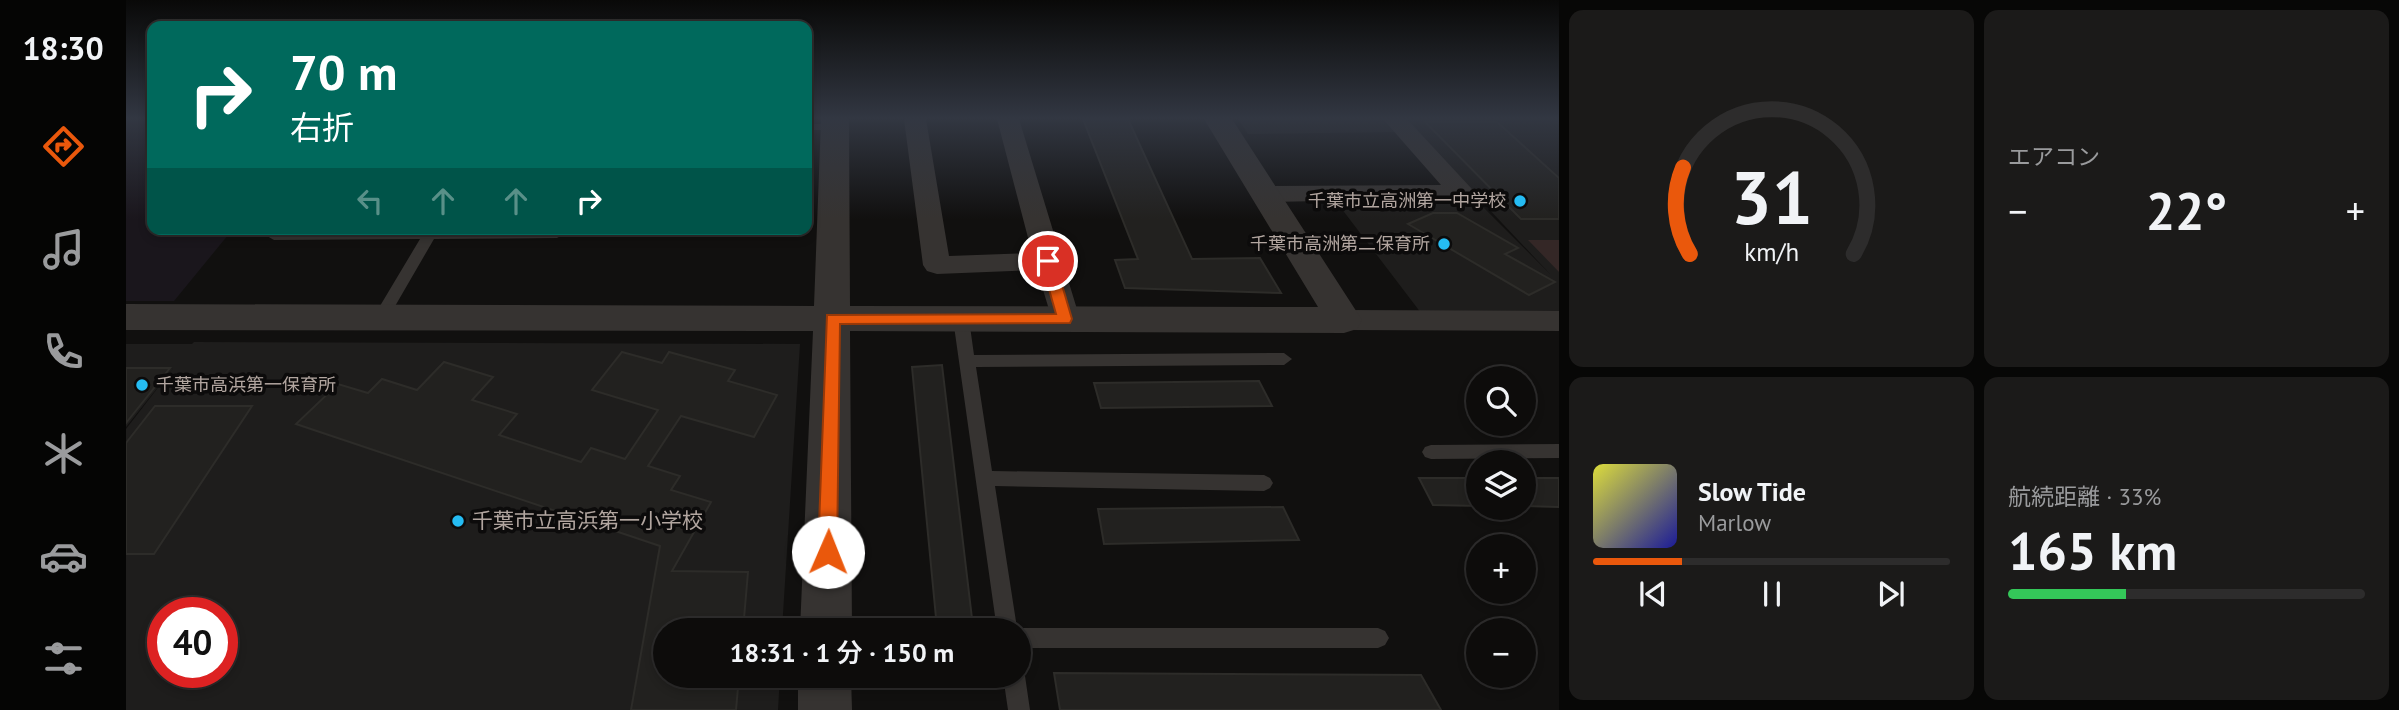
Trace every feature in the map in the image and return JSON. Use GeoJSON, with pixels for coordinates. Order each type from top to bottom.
{"type":"FeatureCollection","features":[{"type":"Feature","properties":{"kind":"street"},"geometry":{"type":"LineString","coordinates":[[826,618],[832,318],[827,152]]}},
{"type":"Feature","properties":{"kind":"street"},"geometry":{"type":"LineString","coordinates":[[920,152],[937,265],[1048,261]]}},
{"type":"Feature","properties":{"kind":"street"},"geometry":{"type":"LineString","coordinates":[[1017,152],[1065,319]]}},
{"type":"Feature","properties":{"kind":"street"},"geometry":{"type":"LineString","coordinates":[[1238,152],[1344,320]]}},
{"type":"Feature","properties":{"kind":"street"},"geometry":{"type":"LineString","coordinates":[[1264,194],[1462,193],[1424,152]]}},
{"type":"Feature","properties":{"kind":"street"},"geometry":{"type":"LineString","coordinates":[[126,317],[1559,321]]}},
{"type":"Feature","properties":{"kind":"street"},"geometry":{"type":"LineString","coordinates":[[825,688],[825,710]]}},
{"type":"Feature","properties":{"kind":"lane"},"geometry":{"type":"LineString","coordinates":[[274,236],[326,235]]}},
{"type":"Feature","properties":{"kind":"lane"},"geometry":{"type":"LineString","coordinates":[[382,316],[429,235]]}},
{"type":"Feature","properties":{"kind":"lane"},"geometry":{"type":"LineString","coordinates":[[961,319],[1005,618]]}},
{"type":"Feature","properties":{"kind":"lane"},"geometry":{"type":"LineString","coordinates":[[967,361],[1284,359]]}},
{"type":"Feature","properties":{"kind":"lane"},"geometry":{"type":"LineString","coordinates":[[1431,452],[1559,452]]}},
{"type":"Feature","properties":{"kind":"lane"},"geometry":{"type":"LineString","coordinates":[[985,478],[1264,483]]}},
{"type":"Feature","properties":{"kind":"lane"},"geometry":{"type":"LineString","coordinates":[[1031,638],[1378,638]]}},
{"type":"Feature","properties":{"kind":"lane"},"geometry":{"type":"LineString","coordinates":[[1016,688],[1019,710]]}},
{"type":"Feature","properties":{"kind":"shaded area"},"geometry":{"type":"Polygon","coordinates":[[[126,152],[147,152],[147,235],[228,235],[174,301],[126,301],[126,152]]]}},
{"type":"Feature","properties":{"kind":"shaded area","name":"千葉市高洲第二保育所"},"geometry":{"type":"Polygon","coordinates":[[[1435,152],[1559,152],[1559,311],[1421,313],[1338,204],[1479,203],[1551,275],[1435,152]]]}},
{"type":"Feature","properties":{"kind":"shaded area"},"geometry":{"type":"Polygon","coordinates":[[[1528,240],[1559,240],[1559,272],[1528,240]]]}},
{"type":"Feature","properties":{"kind":"shaded area","name":"千葉市立高浜第一小学校"},"geometry":{"type":"Polygon","coordinates":[[[126,344],[800,344],[783,618],[653,618],[653,688],[779,688],[778,710],[126,710],[126,429],[174,367],[126,427],[126,344]]]}},
{"type":"Feature","properties":{"kind":"building"},"geometry":{"type":"Polygon","coordinates":[[[1096,152],[1143,152],[1192,259],[1260,258],[1281,293],[1125,288],[1115,260],[1138,259],[1096,152]]]}},
{"type":"Feature","properties":{"kind":"building"},"geometry":{"type":"Polygon","coordinates":[[[1455,152],[1530,152],[1559,178],[1559,219],[1521,219],[1455,152]]]}},
{"type":"Feature","properties":{"kind":"building"},"geometry":{"type":"Polygon","coordinates":[[[1433,213],[1457,213],[1518,248],[1505,254],[1555,282],[1529,295],[1408,224],[1433,213]]]}},
{"type":"Feature","properties":{"kind":"building"},"geometry":{"type":"Polygon","coordinates":[[[622,352],[662,363],[669,352],[735,370],[728,381],[777,395],[754,437],[681,416],[648,466],[680,476],[671,490],[711,502],[672,571],[748,572],[744,618],[653,618],[653,688],[738,688],[736,710],[631,710],[660,546],[296,424],[338,384],[368,393],[382,379],[417,390],[444,362],[493,377],[472,400],[517,414],[499,435],[581,462],[591,448],[625,459],[658,410],[592,390],[622,352]]]}},
{"type":"Feature","properties":{"kind":"building"},"geometry":{"type":"Polygon","coordinates":[[[942,365],[972,618],[936,618],[912,367],[942,365]]]}},
{"type":"Feature","properties":{"kind":"building"},"geometry":{"type":"Polygon","coordinates":[[[126,368],[170,368],[126,423],[126,368]]]}},
{"type":"Feature","properties":{"kind":"building"},"geometry":{"type":"Polygon","coordinates":[[[1259,381],[1272,406],[1101,408],[1094,383],[1259,381]]]}},
{"type":"Feature","properties":{"kind":"building"},"geometry":{"type":"Polygon","coordinates":[[[155,406],[252,406],[154,554],[126,554],[126,443],[155,406]]]}},
{"type":"Feature","properties":{"kind":"building"},"geometry":{"type":"Polygon","coordinates":[[[1419,478],[1466,478],[1466,506],[1433,505],[1419,478]]]}},
{"type":"Feature","properties":{"kind":"building"},"geometry":{"type":"Polygon","coordinates":[[[1536,478],[1559,478],[1559,507],[1536,506],[1536,478]]]}},
{"type":"Feature","properties":{"kind":"building"},"geometry":{"type":"Polygon","coordinates":[[[1283,507],[1299,540],[1104,544],[1098,509],[1283,507]]]}},
{"type":"Feature","properties":{"kind":"building"},"geometry":{"type":"Polygon","coordinates":[[[1054,673],[1421,675],[1441,710],[1060,710],[1054,673]]]}},
{"type":"Feature","properties":{"kind":"place","name":"千葉市立高洲第一中学校"},"geometry":{"type":"Point","coordinates":[1520,201]}},
{"type":"Feature","properties":{"kind":"place","name":"千葉市高洲第二保育所"},"geometry":{"type":"Point","coordinates":[1444,244]}},
{"type":"Feature","properties":{"kind":"place","name":"千葉市高浜第一保育所"},"geometry":{"type":"Point","coordinates":[142,385]}},
{"type":"Feature","properties":{"kind":"place","name":"千葉市立高浜第一小学校"},"geometry":{"type":"Point","coordinates":[458,521]}},
{"type":"Feature","properties":{"kind":"route"},"geometry":{"type":"LineString","coordinates":[[828,552],[832,318],[1065,319],[1048,261]]}}]}
